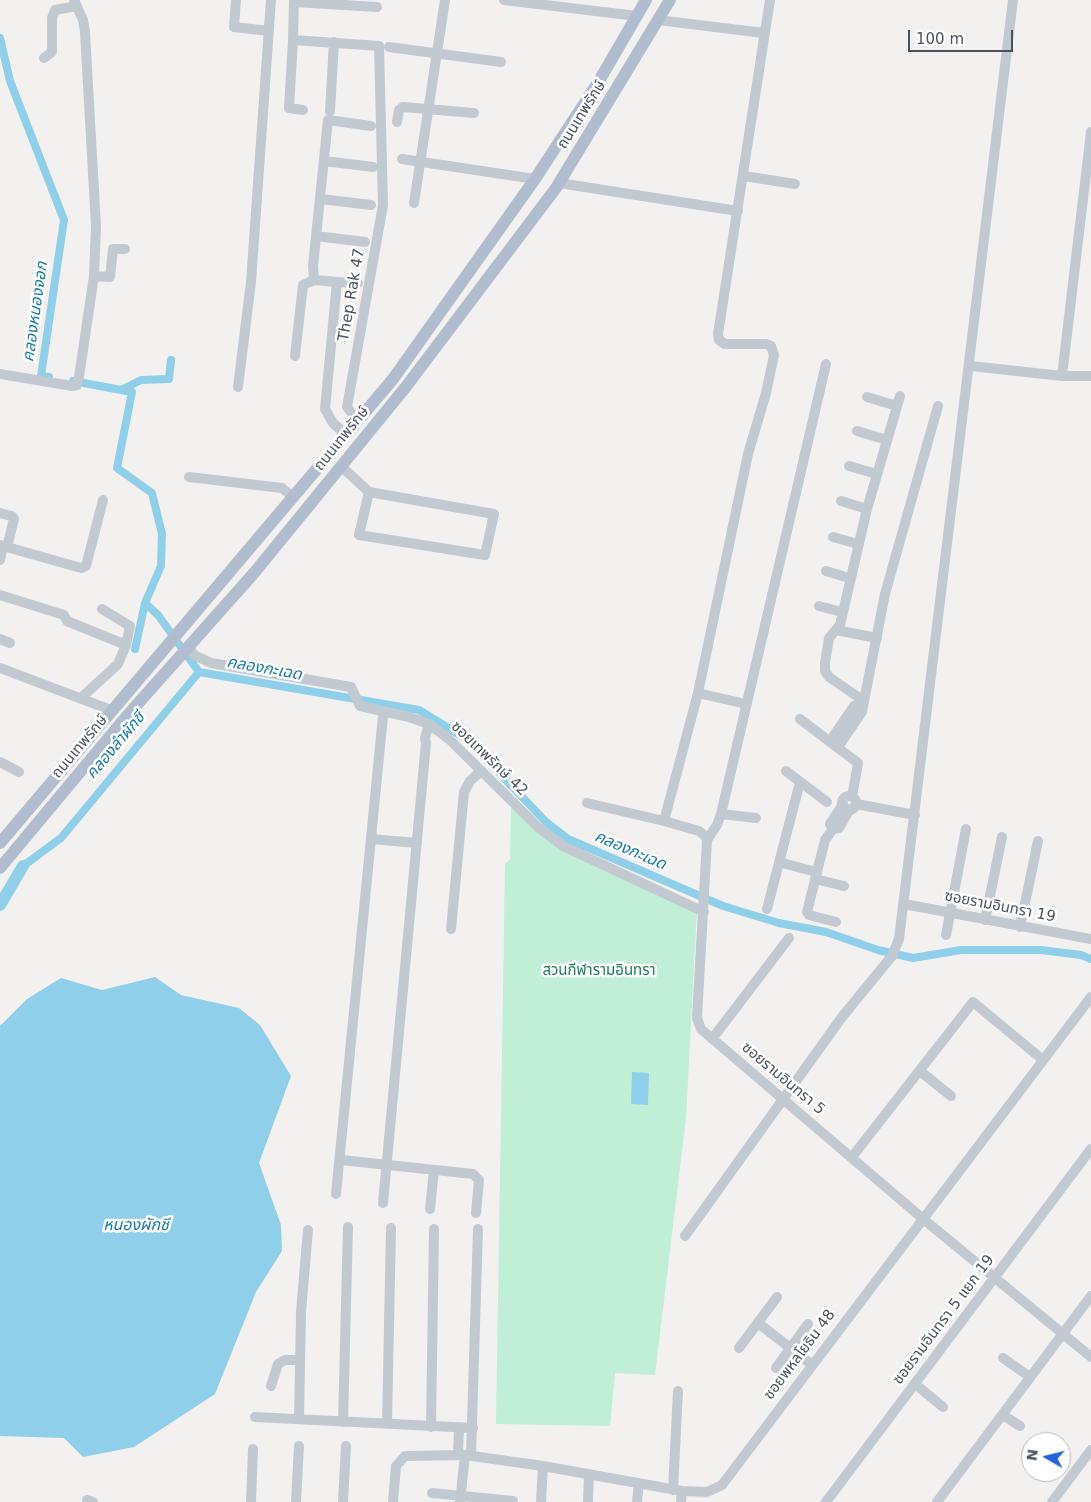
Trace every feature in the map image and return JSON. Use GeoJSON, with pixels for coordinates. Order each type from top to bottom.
{"type":"FeatureCollection","features":[{"type":"Feature","properties":{"kind":"main road","name":"ถนนเทพรักษ์"},"geometry":{"type":"LineString","coordinates":[[0,843],[293,497],[344,434],[393,379],[535,179],[599,81],[646,0]]}},
{"type":"Feature","properties":{"kind":"main road","name":"ถนนเทพรักษ์"},"geometry":{"type":"LineString","coordinates":[[0,868],[126,717],[178,661],[254,573],[405,388],[559,183],[670,0]]}},
{"type":"Feature","properties":{"kind":"street"},"geometry":{"type":"LineString","coordinates":[[236,0],[234,27],[269,31]]}},
{"type":"Feature","properties":{"kind":"street"},"geometry":{"type":"LineString","coordinates":[[238,387],[251,282],[271,0]]}},
{"type":"Feature","properties":{"kind":"street"},"geometry":{"type":"LineString","coordinates":[[414,202],[430,108],[445,0]]}},
{"type":"Feature","properties":{"kind":"street"},"geometry":{"type":"LineString","coordinates":[[504,0],[564,4],[637,16]]}},
{"type":"Feature","properties":{"kind":"street"},"geometry":{"type":"LineString","coordinates":[[664,821],[698,693],[748,454],[766,393],[774,355],[770,346],[766,344],[725,344],[719,340],[718,334],[770,0]]}},
{"type":"Feature","properties":{"kind":"street"},"geometry":{"type":"LineString","coordinates":[[685,1236],[842,1017],[894,951],[904,904],[1014,0]]}},
{"type":"Feature","properties":{"kind":"street"},"geometry":{"type":"LineString","coordinates":[[303,110],[289,108],[294,1],[376,7]]}},
{"type":"Feature","properties":{"kind":"street"},"geometry":{"type":"LineString","coordinates":[[0,374],[76,385],[80,371],[94,276],[96,226],[90,100],[84,26],[76,3],[55,10],[52,18],[52,52],[44,58]]}},
{"type":"Feature","properties":{"kind":"street"},"geometry":{"type":"LineString","coordinates":[[658,20],[764,33]]}},
{"type":"Feature","properties":{"kind":"street"},"geometry":{"type":"LineString","coordinates":[[293,40],[334,42],[330,111]]}},
{"type":"Feature","properties":{"kind":"street","name":"Thep Rak 47"},"geometry":{"type":"LineString","coordinates":[[334,42],[379,46],[384,171],[383,206],[347,407],[358,420]]}},
{"type":"Feature","properties":{"kind":"street"},"geometry":{"type":"LineString","coordinates":[[389,47],[501,62]]}},
{"type":"Feature","properties":{"kind":"street"},"geometry":{"type":"LineString","coordinates":[[397,122],[399,110],[403,106],[474,113]]}},
{"type":"Feature","properties":{"kind":"street"},"geometry":{"type":"LineString","coordinates":[[314,280],[316,236],[328,120],[371,126]]}},
{"type":"Feature","properties":{"kind":"street"},"geometry":{"type":"LineString","coordinates":[[1062,376],[1091,132]]}},
{"type":"Feature","properties":{"kind":"street"},"geometry":{"type":"LineString","coordinates":[[402,158],[535,179]]}},
{"type":"Feature","properties":{"kind":"street"},"geometry":{"type":"LineString","coordinates":[[324,161],[373,167]]}},
{"type":"Feature","properties":{"kind":"street"},"geometry":{"type":"LineString","coordinates":[[744,176],[796,184]]}},
{"type":"Feature","properties":{"kind":"street"},"geometry":{"type":"LineString","coordinates":[[559,183],[738,211]]}},
{"type":"Feature","properties":{"kind":"street"},"geometry":{"type":"LineString","coordinates":[[320,199],[371,205]]}},
{"type":"Feature","properties":{"kind":"street"},"geometry":{"type":"LineString","coordinates":[[316,236],[366,242]]}},
{"type":"Feature","properties":{"kind":"street"},"geometry":{"type":"LineString","coordinates":[[94,276],[110,277],[112,249],[125,249]]}},
{"type":"Feature","properties":{"kind":"street"},"geometry":{"type":"LineString","coordinates":[[295,356],[303,285],[314,280],[358,283]]}},
{"type":"Feature","properties":{"kind":"street"},"geometry":{"type":"LineString","coordinates":[[337,282],[325,409],[333,423],[344,434]]}},
{"type":"Feature","properties":{"kind":"street"},"geometry":{"type":"LineString","coordinates":[[586,803],[699,831],[708,840],[717,825],[826,364]]}},
{"type":"Feature","properties":{"kind":"street"},"geometry":{"type":"LineString","coordinates":[[970,366],[1062,376],[1091,376]]}},
{"type":"Feature","properties":{"kind":"street"},"geometry":{"type":"LineString","coordinates":[[864,701],[829,677],[825,671],[829,638],[836,630],[842,612],[867,509],[898,401],[867,397]]}},
{"type":"Feature","properties":{"kind":"street"},"geometry":{"type":"LineString","coordinates":[[864,701],[900,535],[938,406]]}},
{"type":"Feature","properties":{"kind":"street"},"geometry":{"type":"LineString","coordinates":[[857,431],[887,440]]}},
{"type":"Feature","properties":{"kind":"street"},"geometry":{"type":"LineString","coordinates":[[341,466],[369,492],[494,514],[485,555],[359,535],[369,492]]}},
{"type":"Feature","properties":{"kind":"street"},"geometry":{"type":"LineString","coordinates":[[849,466],[877,474]]}},
{"type":"Feature","properties":{"kind":"street"},"geometry":{"type":"LineString","coordinates":[[189,477],[282,488],[293,497]]}},
{"type":"Feature","properties":{"kind":"street"},"geometry":{"type":"LineString","coordinates":[[3,546],[81,568],[86,566],[103,500]]}},
{"type":"Feature","properties":{"kind":"street"},"geometry":{"type":"LineString","coordinates":[[840,501],[867,509]]}},
{"type":"Feature","properties":{"kind":"street"},"geometry":{"type":"LineString","coordinates":[[0,513],[12,516],[14,519],[3,546],[0,560]]}},
{"type":"Feature","properties":{"kind":"street"},"geometry":{"type":"LineString","coordinates":[[834,537],[858,544]]}},
{"type":"Feature","properties":{"kind":"street"},"geometry":{"type":"LineString","coordinates":[[826,572],[849,578]]}},
{"type":"Feature","properties":{"kind":"street"},"geometry":{"type":"LineString","coordinates":[[0,595],[64,615],[68,621],[126,645]]}},
{"type":"Feature","properties":{"kind":"street"},"geometry":{"type":"LineString","coordinates":[[819,606],[842,612]]}},
{"type":"Feature","properties":{"kind":"street"},"geometry":{"type":"LineString","coordinates":[[82,698],[118,664],[126,645],[130,626],[102,609]]}},
{"type":"Feature","properties":{"kind":"street"},"geometry":{"type":"LineString","coordinates":[[836,630],[877,638]]}},
{"type":"Feature","properties":{"kind":"street","name":"ซอยเทพรักษ์ 42"},"geometry":{"type":"LineString","coordinates":[[188,649],[194,655],[211,663],[351,687],[356,702],[363,707],[409,717],[433,727],[450,740],[539,828],[563,846],[704,912]]}},
{"type":"Feature","properties":{"kind":"street"},"geometry":{"type":"LineString","coordinates":[[0,668],[111,710]]}},
{"type":"Feature","properties":{"kind":"street"},"geometry":{"type":"LineString","coordinates":[[698,693],[746,704]]}},
{"type":"Feature","properties":{"kind":"street"},"geometry":{"type":"LineString","coordinates":[[834,744],[854,706],[864,701]]}},
{"type":"Feature","properties":{"kind":"street"},"geometry":{"type":"LineString","coordinates":[[336,1194],[341,1160],[383,716]]}},
{"type":"Feature","properties":{"kind":"street"},"geometry":{"type":"LineString","coordinates":[[800,719],[858,763],[850,803],[830,824],[833,830],[824,840],[807,914],[836,922]]}},
{"type":"Feature","properties":{"kind":"street"},"geometry":{"type":"LineString","coordinates":[[383,1203],[426,743],[425,733],[433,727]]}},
{"type":"Feature","properties":{"kind":"street"},"geometry":{"type":"LineString","coordinates":[[0,762],[19,772]]}},
{"type":"Feature","properties":{"kind":"street"},"geometry":{"type":"LineString","coordinates":[[451,930],[464,792],[470,781],[481,771]]}},
{"type":"Feature","properties":{"kind":"street"},"geometry":{"type":"LineString","coordinates":[[786,771],[826,802]]}},
{"type":"Feature","properties":{"kind":"street"},"geometry":{"type":"LineString","coordinates":[[767,909],[800,782]]}},
{"type":"Feature","properties":{"kind":"street"},"geometry":{"type":"LineString","coordinates":[[850,803],[915,815]]}},
{"type":"Feature","properties":{"kind":"street"},"geometry":{"type":"LineString","coordinates":[[721,814],[756,818]]}},
{"type":"Feature","properties":{"kind":"street"},"geometry":{"type":"LineString","coordinates":[[946,934],[966,829]]}},
{"type":"Feature","properties":{"kind":"street"},"geometry":{"type":"LineString","coordinates":[[985,920],[1002,837]]}},
{"type":"Feature","properties":{"kind":"street"},"geometry":{"type":"LineString","coordinates":[[371,840],[417,843]]}},
{"type":"Feature","properties":{"kind":"street","name":"ซอยรามอินทรา 5"},"geometry":{"type":"LineString","coordinates":[[708,840],[697,1025],[922,1218],[1091,1357]]}},
{"type":"Feature","properties":{"kind":"street"},"geometry":{"type":"LineString","coordinates":[[1020,927],[1038,841]]}},
{"type":"Feature","properties":{"kind":"street"},"geometry":{"type":"LineString","coordinates":[[779,862],[844,886]]}},
{"type":"Feature","properties":{"kind":"street","name":"ซอยรามอินทรา 19"},"geometry":{"type":"LineString","coordinates":[[904,904],[1091,939]]}},
{"type":"Feature","properties":{"kind":"street"},"geometry":{"type":"LineString","coordinates":[[712,1039],[789,938]]}},
{"type":"Feature","properties":{"kind":"street","name":"ซอยพหลโยธิน 48"},"geometry":{"type":"LineString","coordinates":[[393,1502],[396,1466],[405,1456],[464,1455],[543,1466],[678,1490],[712,1491],[726,1482],[811,1364],[1091,997]]}},
{"type":"Feature","properties":{"kind":"street"},"geometry":{"type":"LineString","coordinates":[[852,1158],[973,1002],[1043,1060]]}},
{"type":"Feature","properties":{"kind":"street"},"geometry":{"type":"LineString","coordinates":[[920,1071],[951,1096]]}},
{"type":"Feature","properties":{"kind":"street","name":"ซอยรามอินทรา 5 แยก 19"},"geometry":{"type":"LineString","coordinates":[[826,1502],[1088,1152]]}},
{"type":"Feature","properties":{"kind":"street"},"geometry":{"type":"LineString","coordinates":[[341,1160],[477,1176],[479,1180],[476,1213]]}},
{"type":"Feature","properties":{"kind":"street"},"geometry":{"type":"LineString","coordinates":[[430,1209],[434,1170]]}},
{"type":"Feature","properties":{"kind":"street"},"geometry":{"type":"LineString","coordinates":[[343,1422],[348,1227]]}},
{"type":"Feature","properties":{"kind":"street"},"geometry":{"type":"LineString","coordinates":[[387,1424],[391,1228]]}},
{"type":"Feature","properties":{"kind":"street"},"geometry":{"type":"LineString","coordinates":[[431,1427],[434,1229]]}},
{"type":"Feature","properties":{"kind":"street"},"geometry":{"type":"LineString","coordinates":[[460,1499],[464,1455],[473,1428],[478,1229]]}},
{"type":"Feature","properties":{"kind":"street"},"geometry":{"type":"LineString","coordinates":[[299,1419],[302,1290],[308,1230]]}},
{"type":"Feature","properties":{"kind":"street"},"geometry":{"type":"LineString","coordinates":[[937,1502],[1091,1296]]}},
{"type":"Feature","properties":{"kind":"street"},"geometry":{"type":"LineString","coordinates":[[739,1348],[777,1297]]}},
{"type":"Feature","properties":{"kind":"street"},"geometry":{"type":"LineString","coordinates":[[758,1323],[811,1364]]}},
{"type":"Feature","properties":{"kind":"street"},"geometry":{"type":"LineString","coordinates":[[776,1368],[808,1324]]}},
{"type":"Feature","properties":{"kind":"street"},"geometry":{"type":"LineString","coordinates":[[1003,1358],[1030,1377]]}},
{"type":"Feature","properties":{"kind":"street"},"geometry":{"type":"LineString","coordinates":[[271,1386],[275,1371],[281,1362],[300,1360]]}},
{"type":"Feature","properties":{"kind":"street"},"geometry":{"type":"LineString","coordinates":[[915,1384],[943,1406]]}},
{"type":"Feature","properties":{"kind":"street"},"geometry":{"type":"LineString","coordinates":[[678,1391],[678,1490],[681,1502]]}},
{"type":"Feature","properties":{"kind":"street"},"geometry":{"type":"LineString","coordinates":[[1003,1415],[1020,1426]]}},
{"type":"Feature","properties":{"kind":"street"},"geometry":{"type":"LineString","coordinates":[[255,1417],[473,1428]]}},
{"type":"Feature","properties":{"kind":"street"},"geometry":{"type":"LineString","coordinates":[[459,1428],[464,1455]]}},
{"type":"Feature","properties":{"kind":"street"},"geometry":{"type":"LineString","coordinates":[[296,1502],[299,1446]]}},
{"type":"Feature","properties":{"kind":"street"},"geometry":{"type":"LineString","coordinates":[[343,1502],[346,1446]]}},
{"type":"Feature","properties":{"kind":"street"},"geometry":{"type":"LineString","coordinates":[[251,1502],[253,1449]]}},
{"type":"Feature","properties":{"kind":"street"},"geometry":{"type":"LineString","coordinates":[[1052,1502],[1091,1450]]}},
{"type":"Feature","properties":{"kind":"street"},"geometry":{"type":"LineString","coordinates":[[541,1502],[543,1466]]}},
{"type":"Feature","properties":{"kind":"street"},"geometry":{"type":"LineString","coordinates":[[588,1502],[589,1474]]}},
{"type":"Feature","properties":{"kind":"street"},"geometry":{"type":"LineString","coordinates":[[637,1502],[639,1483]]}},
{"type":"Feature","properties":{"kind":"street"},"geometry":{"type":"LineString","coordinates":[[432,1493],[460,1499],[513,1501]]}},
{"type":"Feature","properties":{"kind":"green space","name":"สวนกีฬารามอินทรา"},"geometry":{"type":"Polygon","coordinates":[[[511,806],[540,835],[697,911],[686,1118],[655,1375],[615,1373],[610,1426],[496,1424],[505,864],[510,859],[511,806]]]}},
{"type":"Feature","properties":{"kind":"water","name":"หนองผักชี"},"geometry":{"type":"Polygon","coordinates":[[[155,977],[181,995],[239,1008],[260,1025],[291,1076],[259,1163],[281,1225],[282,1251],[256,1292],[215,1394],[134,1447],[83,1457],[64,1438],[0,1436],[0,1026],[27,999],[61,978],[102,990],[155,977]]]}},
{"type":"Feature","properties":{"kind":"water"},"geometry":{"type":"Polygon","coordinates":[[[632,1072],[649,1073],[648,1105],[631,1104],[632,1072]]]}},
{"type":"Feature","properties":{"kind":"waterway","name":"คลองหนองจอก"},"geometry":{"type":"LineString","coordinates":[[0,38],[10,81],[64,220],[41,376],[49,377]]}},
{"type":"Feature","properties":{"kind":"waterway"},"geometry":{"type":"LineString","coordinates":[[121,390],[141,380],[169,379],[171,360]]}},
{"type":"Feature","properties":{"kind":"waterway","name":"คลองหนองจอก"},"geometry":{"type":"LineString","coordinates":[[73,381],[132,392],[117,468],[152,493],[162,534],[161,566],[145,603],[135,649]]}},
{"type":"Feature","properties":{"kind":"waterway","name":"คลองลำผักชี"},"geometry":{"type":"LineString","coordinates":[[23,866],[61,838],[199,672],[158,615],[145,603]]}},
{"type":"Feature","properties":{"kind":"waterway","name":"คลองกะเฉด"},"geometry":{"type":"LineString","coordinates":[[199,672],[419,710],[468,740],[546,822],[568,839],[723,906],[779,923],[826,932],[878,950],[913,958],[961,950],[1041,950],[1081,955],[1091,959]]}},
{"type":"Feature","properties":{"kind":"waterway","name":"คลองลำผักชี"},"geometry":{"type":"LineString","coordinates":[[0,905],[23,866]]}}]}
